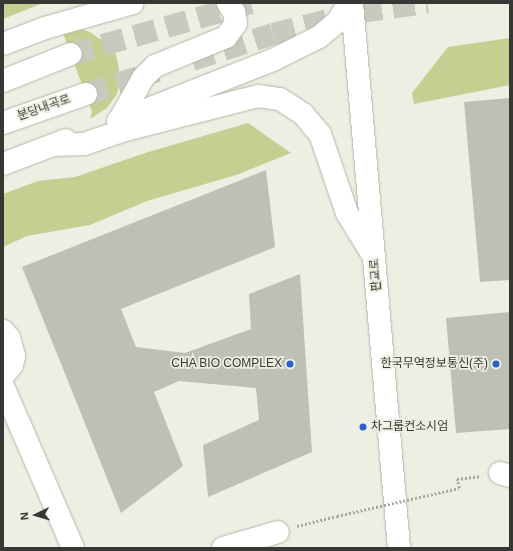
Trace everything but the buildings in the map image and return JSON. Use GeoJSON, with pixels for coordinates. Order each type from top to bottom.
{"type":"FeatureCollection","features":[{"type":"Feature","properties":{"kind":"main road"},"geometry":{"type":"LineString","coordinates":[[3,43],[29,19],[75,3]]}},
{"type":"Feature","properties":{"kind":"main road"},"geometry":{"type":"LineString","coordinates":[[3,43],[45,28],[133,3]]}},
{"type":"Feature","properties":{"kind":"main road"},"geometry":{"type":"LineString","coordinates":[[119,121],[143,78],[155,66],[226,37],[236,23],[234,12],[228,3]]}},
{"type":"Feature","properties":{"kind":"main road"},"geometry":{"type":"LineString","coordinates":[[3,164],[119,121],[273,60],[319,37],[338,21],[351,3]]}},
{"type":"Feature","properties":{"kind":"main road","name":"판교로"},"geometry":{"type":"LineString","coordinates":[[351,3],[400,548]]}},
{"type":"Feature","properties":{"kind":"main road"},"geometry":{"type":"LineString","coordinates":[[3,81],[71,54]]}},
{"type":"Feature","properties":{"kind":"main road","name":"분당내곡로"},"geometry":{"type":"LineString","coordinates":[[3,123],[86,94]]}},
{"type":"Feature","properties":{"kind":"main road"},"geometry":{"type":"LineString","coordinates":[[53,145],[84,144],[125,130],[258,96],[280,99],[303,114],[320,134],[347,213],[374,256]]}},
{"type":"Feature","properties":{"kind":"main road"},"geometry":{"type":"LineString","coordinates":[[3,331],[9,338],[14,356],[12,365],[3,376]]}},
{"type":"Feature","properties":{"kind":"main road"},"geometry":{"type":"LineString","coordinates":[[3,386],[73,548]]}},
{"type":"Feature","properties":{"kind":"main road"},"geometry":{"type":"LineString","coordinates":[[222,548],[278,532]]}},
{"type":"Feature","properties":{"kind":"path"},"geometry":{"type":"LineString","coordinates":[[278,532],[337,516],[458,488],[457,480]]}},
{"type":"Feature","properties":{"kind":"green space"},"geometry":{"type":"Polygon","coordinates":[[[3,3],[43,3],[3,19],[3,3]]]}},
{"type":"Feature","properties":{"kind":"green space"},"geometry":{"type":"Polygon","coordinates":[[[78,28],[90,32],[108,45],[116,55],[119,68],[119,85],[117,94],[107,108],[90,119],[92,112],[63,33],[78,28]]]}},
{"type":"Feature","properties":{"kind":"green space"},"geometry":{"type":"Polygon","coordinates":[[[510,38],[510,85],[414,104],[412,93],[448,47],[510,38]]]}},
{"type":"Feature","properties":{"kind":"green space"},"geometry":{"type":"Polygon","coordinates":[[[248,123],[291,153],[236,175],[147,201],[90,225],[27,236],[3,247],[3,194],[38,181],[75,177],[145,153],[248,123]]]}},
{"type":"Feature","properties":{"kind":"tunnel"},"geometry":{"type":"LineString","coordinates":[[71,54],[251,3]]}},
{"type":"Feature","properties":{"kind":"tunnel"},"geometry":{"type":"LineString","coordinates":[[192,60],[273,34],[360,12],[427,3]]}},
{"type":"Feature","properties":{"kind":"tunnel"},"geometry":{"type":"LineString","coordinates":[[86,94],[157,71]]}},
{"type":"Feature","properties":{"kind":"place","name":"CHA BIO COMPLEX"},"geometry":{"type":"Point","coordinates":[290,364]}},
{"type":"Feature","properties":{"kind":"place","name":"한국무역정보통신(주)"},"geometry":{"type":"Point","coordinates":[496,364]}},
{"type":"Feature","properties":{"kind":"place","name":"차그룹컨소시엄"},"geometry":{"type":"Point","coordinates":[363,427]}}]}
